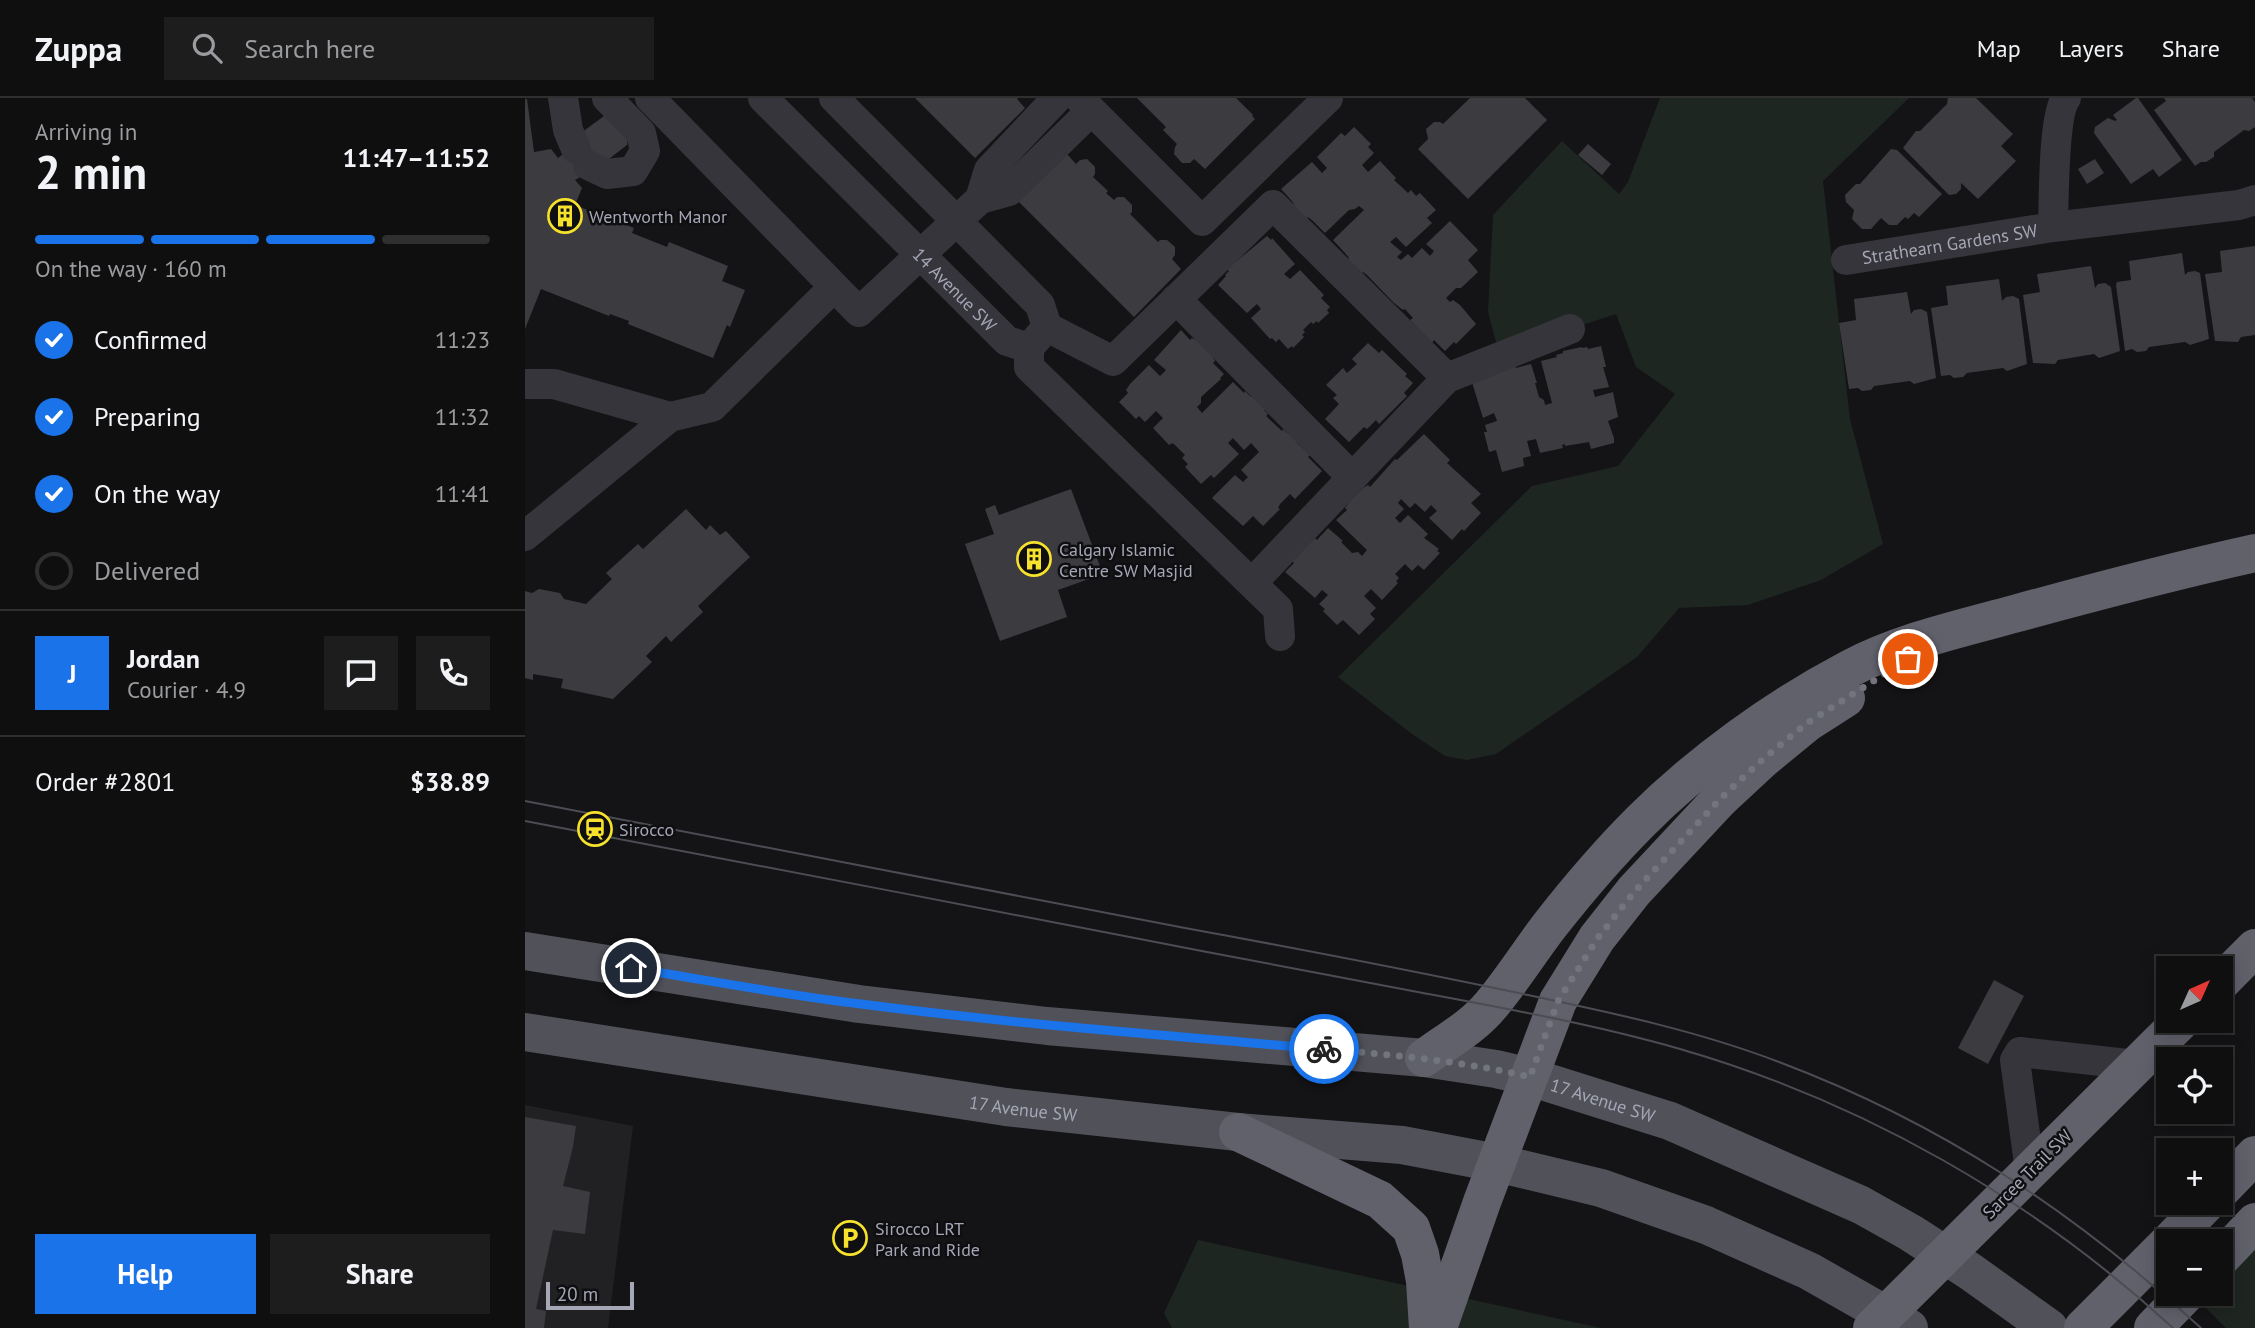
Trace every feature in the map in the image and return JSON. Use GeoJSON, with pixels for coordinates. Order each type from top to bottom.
{"type":"FeatureCollection","features":[{"type":"Feature","properties":{"kind":"highway"},"geometry":{"type":"LineString","coordinates":[[1425,1058],[1490,1006],[1604,859],[1651,812],[1697,770],[1788,704],[1850,668],[1948,632],[2178,570],[2255,553]]}},
{"type":"Feature","properties":{"kind":"highway"},"geometry":{"type":"LineString","coordinates":[[1438,1328],[1558,1001],[1591,949],[1635,891],[1683,837],[1762,760],[1807,723],[1948,632]]}},
{"type":"Feature","properties":{"kind":"highway"},"geometry":{"type":"LineString","coordinates":[[2233,970],[2255,948]]}},
{"type":"Feature","properties":{"kind":"highway","name":"Sarcee Trail SW"},"geometry":{"type":"LineString","coordinates":[[1872,1328],[2169,1033]]}},
{"type":"Feature","properties":{"kind":"highway"},"geometry":{"type":"LineString","coordinates":[[1238,1132],[1380,1200],[1411,1228],[1425,1281],[1428,1328]]}},
{"type":"Feature","properties":{"kind":"highway"},"geometry":{"type":"LineString","coordinates":[[2233,1178],[2255,1156]]}},
{"type":"Feature","properties":{"kind":"highway"},"geometry":{"type":"LineString","coordinates":[[2182,1229],[2196,1215]]}},
{"type":"Feature","properties":{"kind":"highway"},"geometry":{"type":"LineString","coordinates":[[2233,1245],[2255,1222]]}},
{"type":"Feature","properties":{"kind":"highway"},"geometry":{"type":"LineString","coordinates":[[2083,1328],[2156,1255]]}},
{"type":"Feature","properties":{"kind":"highway"},"geometry":{"type":"LineString","coordinates":[[2153,1328],[2174,1306]]}},
{"type":"Feature","properties":{"kind":"main road","name":"17 Avenue SW"},"geometry":{"type":"LineString","coordinates":[[525,951],[817,998],[922,1012],[1047,1026],[1425,1058],[1530,1077],[1670,1121],[1861,1205],[1971,1272],[2049,1328]]}},
{"type":"Feature","properties":{"kind":"main road","name":"17 Avenue SW"},"geometry":{"type":"LineString","coordinates":[[525,1032],[1006,1107],[1238,1132],[1402,1145],[1497,1163],[1601,1188],[1706,1225],[1809,1271],[1909,1328]]}},
{"type":"Feature","properties":{"kind":"street"},"geometry":{"type":"LineString","coordinates":[[563,98],[568,130],[582,157],[607,174],[633,171],[645,151],[642,134],[607,98]]}},
{"type":"Feature","properties":{"kind":"street"},"geometry":{"type":"LineString","coordinates":[[650,98],[859,312],[980,199],[1009,191],[1085,104],[1202,221],[1328,98]]}},
{"type":"Feature","properties":{"kind":"street","name":"14 Avenue SW"},"geometry":{"type":"LineString","coordinates":[[763,98],[1007,341],[1038,338],[1113,361],[1176,299]]}},
{"type":"Feature","properties":{"kind":"street"},"geometry":{"type":"LineString","coordinates":[[834,98],[1040,305],[1038,338],[1029,367],[1278,609],[1279,636]]}},
{"type":"Feature","properties":{"kind":"street"},"geometry":{"type":"LineString","coordinates":[[980,199],[989,170],[1057,98]]}},
{"type":"Feature","properties":{"kind":"street","name":"Strathearn Gardens SW"},"geometry":{"type":"LineString","coordinates":[[2053,227],[2058,121],[2062,103],[2066,98]]}},
{"type":"Feature","properties":{"kind":"street","name":"Strathearn Gardens SW"},"geometry":{"type":"LineString","coordinates":[[1846,260],[2053,227],[2239,205],[2255,200]]}},
{"type":"Feature","properties":{"kind":"street"},"geometry":{"type":"LineString","coordinates":[[1352,477],[1176,299],[1273,205],[1447,378]]}},
{"type":"Feature","properties":{"kind":"street"},"geometry":{"type":"LineString","coordinates":[[528,530],[670,417],[712,407],[834,286]]}},
{"type":"Feature","properties":{"kind":"street"},"geometry":{"type":"LineString","coordinates":[[1252,583],[1447,378],[1570,329]]}},
{"type":"Feature","properties":{"kind":"street"},"geometry":{"type":"LineString","coordinates":[[525,384],[554,384],[670,417]]}},
{"type":"Feature","properties":{"kind":"street"},"geometry":{"type":"LineString","coordinates":[[2030,1171],[2015,1060],[2020,1052],[2137,1065]]}},
{"type":"Feature","properties":{"kind":"shaded area"},"geometry":{"type":"Polygon","coordinates":[[[1660,98],[1909,98],[1823,181],[1850,419],[1883,544],[1821,580],[1748,605],[1679,608],[1637,657],[1496,754],[1467,760],[1445,756],[1338,677],[1532,486],[1618,466],[1675,394],[1636,367],[1616,314],[1500,357],[1488,312],[1493,215],[1562,141],[1619,194],[1628,182],[1660,98]]]}},
{"type":"Feature","properties":{"kind":"shaded area"},"geometry":{"type":"Polygon","coordinates":[[[525,1105],[633,1126],[608,1328],[525,1328],[525,1105]]]}},
{"type":"Feature","properties":{"kind":"shaded area"},"geometry":{"type":"Polygon","coordinates":[[[1198,1240],[1601,1328],[1172,1328],[1164,1313],[1198,1240]]]}},
{"type":"Feature","properties":{"kind":"shaded area"},"geometry":{"type":"Polygon","coordinates":[[[2255,1244],[2255,1328],[2226,1328],[2204,1306],[2233,1306],[2233,1267],[2255,1244]]]}},
{"type":"Feature","properties":{"kind":"building"},"geometry":{"type":"Polygon","coordinates":[[[915,98],[1018,98],[1025,108],[975,158],[915,98]]]}},
{"type":"Feature","properties":{"kind":"building"},"geometry":{"type":"Polygon","coordinates":[[[1137,98],[1236,98],[1255,119],[1205,169],[1194,159],[1190,163],[1182,163],[1174,154],[1177,144],[1163,130],[1166,127],[1137,98]]]}},
{"type":"Feature","properties":{"kind":"building"},"geometry":{"type":"Polygon","coordinates":[[[1470,98],[1525,98],[1547,120],[1468,199],[1418,149],[1428,139],[1426,129],[1434,122],[1443,124],[1470,98]]]}},
{"type":"Feature","properties":{"kind":"building"},"geometry":{"type":"Polygon","coordinates":[[[1948,98],[1976,98],[2013,134],[2001,146],[2016,161],[1978,199],[1961,183],[1961,189],[1956,194],[1949,195],[1903,148],[1916,131],[1920,131],[1947,104],[1948,98]]]}},
{"type":"Feature","properties":{"kind":"building"},"geometry":{"type":"Polygon","coordinates":[[[2136,98],[2182,160],[2159,177],[2153,169],[2131,184],[2094,133],[2095,127],[2108,118],[2117,120],[2113,115],[2136,98]]]}},
{"type":"Feature","properties":{"kind":"building"},"geometry":{"type":"Polygon","coordinates":[[[2164,98],[2252,98],[2255,102],[2255,127],[2249,131],[2244,130],[2214,152],[2214,157],[2195,166],[2154,110],[2166,101],[2164,98]]]}},
{"type":"Feature","properties":{"kind":"building","name":"Wentworth Manor"},"geometry":{"type":"Polygon","coordinates":[[[525,99],[534,152],[551,149],[558,158],[581,133],[604,116],[628,138],[627,145],[575,180],[582,188],[575,205],[634,228],[632,233],[667,247],[669,242],[728,266],[722,281],[745,290],[730,327],[727,325],[713,358],[628,324],[629,321],[610,314],[609,316],[541,289],[525,329],[525,99]]]}},
{"type":"Feature","properties":{"kind":"building"},"geometry":{"type":"Polygon","coordinates":[[[1354,127],[1371,144],[1368,147],[1374,153],[1362,165],[1368,172],[1380,161],[1408,193],[1411,190],[1416,196],[1420,193],[1436,210],[1427,218],[1432,223],[1406,247],[1396,237],[1390,242],[1402,252],[1397,257],[1401,260],[1408,254],[1412,258],[1422,248],[1430,256],[1434,251],[1426,244],[1450,221],[1478,250],[1468,260],[1478,272],[1446,298],[1460,305],[1476,324],[1445,351],[1434,340],[1432,343],[1410,320],[1413,318],[1405,309],[1394,303],[1367,275],[1363,272],[1361,275],[1333,240],[1364,210],[1359,206],[1349,210],[1325,233],[1292,205],[1294,204],[1281,189],[1312,162],[1322,173],[1327,168],[1317,157],[1341,133],[1345,136],[1354,127]]]}},
{"type":"Feature","properties":{"kind":"building"},"geometry":{"type":"Polygon","coordinates":[[[1588,144],[1611,164],[1602,175],[1578,155],[1588,144]]]}},
{"type":"Feature","properties":{"kind":"building"},"geometry":{"type":"Polygon","coordinates":[[[1891,149],[1897,150],[1942,194],[1919,217],[1914,213],[1897,225],[1889,225],[1881,218],[1871,229],[1862,229],[1852,219],[1854,210],[1846,202],[1845,195],[1856,184],[1860,184],[1891,149]]]}},
{"type":"Feature","properties":{"kind":"building"},"geometry":{"type":"Polygon","coordinates":[[[1066,153],[1076,164],[1087,159],[1095,167],[1093,177],[1108,191],[1106,193],[1114,200],[1124,197],[1132,205],[1130,214],[1158,242],[1167,240],[1175,247],[1172,259],[1181,269],[1134,317],[1018,201],[1066,153]]]}},
{"type":"Feature","properties":{"kind":"building"},"geometry":{"type":"Polygon","coordinates":[[[2095,159],[2104,173],[2087,184],[2078,169],[2095,159]]]}},
{"type":"Feature","properties":{"kind":"building"},"geometry":{"type":"Polygon","coordinates":[[[1267,236],[1271,240],[1272,238],[1295,264],[1284,274],[1290,279],[1300,270],[1324,295],[1321,298],[1330,307],[1327,310],[1329,313],[1318,323],[1311,322],[1303,330],[1304,337],[1293,348],[1292,346],[1288,349],[1279,339],[1276,342],[1270,339],[1251,318],[1261,309],[1257,304],[1247,313],[1218,285],[1229,271],[1227,269],[1267,236]]]}},
{"type":"Feature","properties":{"kind":"building"},"geometry":{"type":"Polygon","coordinates":[[[2255,246],[2255,335],[2241,337],[2238,342],[2215,341],[2205,274],[2222,272],[2220,251],[2255,246]]]}},
{"type":"Feature","properties":{"kind":"building"},"geometry":{"type":"Polygon","coordinates":[[[2182,253],[2185,275],[2195,271],[2200,273],[2209,339],[2190,345],[2185,342],[2149,347],[2146,351],[2125,351],[2116,285],[2117,282],[2131,280],[2129,261],[2182,253]]]}},
{"type":"Feature","properties":{"kind":"building"},"geometry":{"type":"Polygon","coordinates":[[[2091,266],[2095,288],[2098,284],[2105,283],[2111,287],[2120,351],[2099,358],[2094,354],[2058,360],[2055,364],[2033,363],[2023,295],[2040,292],[2037,274],[2091,266]]]}},
{"type":"Feature","properties":{"kind":"building"},"geometry":{"type":"Polygon","coordinates":[[[1999,279],[2002,301],[2013,296],[2019,299],[2027,364],[2007,371],[2003,368],[1967,373],[1963,377],[1941,376],[1931,308],[1948,305],[1946,286],[1999,279]]]}},
{"type":"Feature","properties":{"kind":"building"},"geometry":{"type":"Polygon","coordinates":[[[1907,292],[1911,314],[1914,310],[1921,309],[1927,312],[1936,378],[1914,384],[1910,381],[1874,386],[1871,390],[1849,389],[1839,323],[1856,320],[1854,299],[1907,292]]]}},
{"type":"Feature","properties":{"kind":"building"},"geometry":{"type":"Polygon","coordinates":[[[1181,330],[1190,340],[1192,338],[1198,341],[1211,354],[1215,361],[1213,363],[1224,374],[1201,397],[1201,403],[1197,407],[1202,413],[1233,382],[1266,409],[1266,416],[1282,431],[1288,431],[1298,441],[1310,455],[1308,457],[1322,471],[1295,499],[1290,494],[1263,526],[1253,516],[1243,526],[1212,498],[1235,475],[1243,482],[1248,477],[1241,470],[1259,452],[1251,443],[1244,450],[1233,438],[1228,443],[1239,454],[1214,478],[1211,475],[1201,484],[1185,467],[1188,464],[1182,458],[1185,455],[1172,443],[1169,445],[1153,428],[1163,418],[1156,411],[1145,422],[1139,416],[1136,419],[1119,402],[1128,393],[1126,390],[1130,384],[1149,365],[1160,376],[1166,370],[1154,360],[1181,330]]]}},
{"type":"Feature","properties":{"kind":"building"},"geometry":{"type":"Polygon","coordinates":[[[1368,343],[1379,353],[1382,350],[1413,383],[1404,393],[1407,396],[1379,424],[1376,420],[1367,429],[1364,427],[1349,442],[1325,419],[1339,404],[1333,398],[1337,395],[1326,385],[1343,368],[1347,373],[1357,364],[1352,359],[1368,343]]]}},
{"type":"Feature","properties":{"kind":"building"},"geometry":{"type":"Polygon","coordinates":[[[1601,346],[1609,387],[1593,390],[1595,397],[1613,392],[1618,417],[1608,421],[1614,443],[1591,449],[1589,442],[1565,444],[1562,445],[1563,448],[1540,453],[1536,439],[1527,441],[1531,456],[1523,458],[1524,466],[1502,472],[1496,450],[1489,452],[1484,432],[1487,432],[1485,425],[1497,421],[1494,413],[1483,418],[1471,379],[1515,365],[1516,368],[1531,364],[1539,397],[1544,400],[1545,405],[1552,403],[1541,361],[1557,357],[1556,355],[1563,351],[1601,346]]]}},
{"type":"Feature","properties":{"kind":"building"},"geometry":{"type":"Polygon","coordinates":[[[1424,434],[1450,460],[1447,463],[1481,494],[1471,503],[1481,513],[1452,540],[1429,518],[1437,511],[1431,505],[1425,512],[1415,503],[1410,508],[1401,499],[1398,503],[1404,509],[1395,518],[1400,523],[1408,515],[1428,534],[1424,538],[1439,549],[1437,551],[1440,553],[1424,570],[1418,565],[1412,571],[1405,564],[1395,574],[1399,578],[1396,581],[1398,583],[1382,600],[1371,589],[1364,596],[1376,608],[1370,614],[1375,619],[1359,635],[1343,620],[1337,625],[1323,611],[1325,609],[1319,604],[1328,595],[1322,590],[1315,598],[1285,572],[1294,563],[1292,561],[1328,528],[1352,553],[1358,552],[1362,556],[1367,550],[1336,520],[1363,488],[1368,485],[1370,487],[1395,459],[1424,434]]]}},
{"type":"Feature","properties":{"kind":"building","name":"Calgary Islamic Centre SW Masjid"},"geometry":{"type":"Polygon","coordinates":[[[1071,489],[1103,574],[1058,590],[1067,617],[1000,641],[965,544],[994,534],[985,509],[995,505],[999,515],[1071,489]]]}},
{"type":"Feature","properties":{"kind":"building"},"geometry":{"type":"Polygon","coordinates":[[[686,509],[706,530],[710,525],[720,535],[726,531],[750,557],[698,606],[703,612],[671,642],[666,636],[646,656],[652,662],[613,699],[561,688],[563,679],[533,674],[533,680],[525,678],[525,591],[532,593],[539,589],[560,593],[564,599],[586,604],[612,579],[606,573],[638,544],[643,549],[686,509]]]}},
{"type":"Feature","properties":{"kind":"building"},"geometry":{"type":"Polygon","coordinates":[[[1994,980],[2024,996],[1988,1064],[1958,1048],[1994,980]]]}},
{"type":"Feature","properties":{"kind":"building"},"geometry":{"type":"Polygon","coordinates":[[[525,1117],[576,1126],[563,1186],[590,1192],[585,1234],[553,1230],[536,1309],[546,1311],[544,1328],[525,1328],[525,1117]]]}},
{"type":"Feature","properties":{"kind":"tram line"},"geometry":{"type":"LineString","coordinates":[[525,801],[1442,977],[1623,1016],[1718,1041],[1838,1086],[1950,1142],[2003,1174],[2104,1246],[2201,1328]]}},
{"type":"Feature","properties":{"kind":"tram line"},"geometry":{"type":"LineString","coordinates":[[525,821],[1520,1011],[1680,1049],[1815,1097],[1943,1160],[2063,1237],[2173,1328]]}},
{"type":"Feature","properties":{"kind":"way so far"},"geometry":{"type":"LineString","coordinates":[[1324,1049],[1425,1058],[1530,1077],[1558,1001],[1597,939],[1683,837],[1762,760],[1807,723],[1908,659]]}},
{"type":"Feature","properties":{"kind":"place","name":"Wentworth Manor"},"geometry":{"type":"Point","coordinates":[565,216]}},
{"type":"Feature","properties":{"kind":"place","name":"Calgary Islamic Centre SW Masjid"},"geometry":{"type":"Point","coordinates":[1034,559]}},
{"type":"Feature","properties":{"kind":"place","name":"Sirocco"},"geometry":{"type":"Point","coordinates":[595,829]}},
{"type":"Feature","properties":{"kind":"place","name":"Sirocco LRT Park and Ride"},"geometry":{"type":"Point","coordinates":[850,1238]}},
{"type":"Feature","properties":{"kind":"route"},"geometry":{"type":"LineString","coordinates":[[631,968],[922,1012],[1047,1026],[1324,1049]]}}]}
